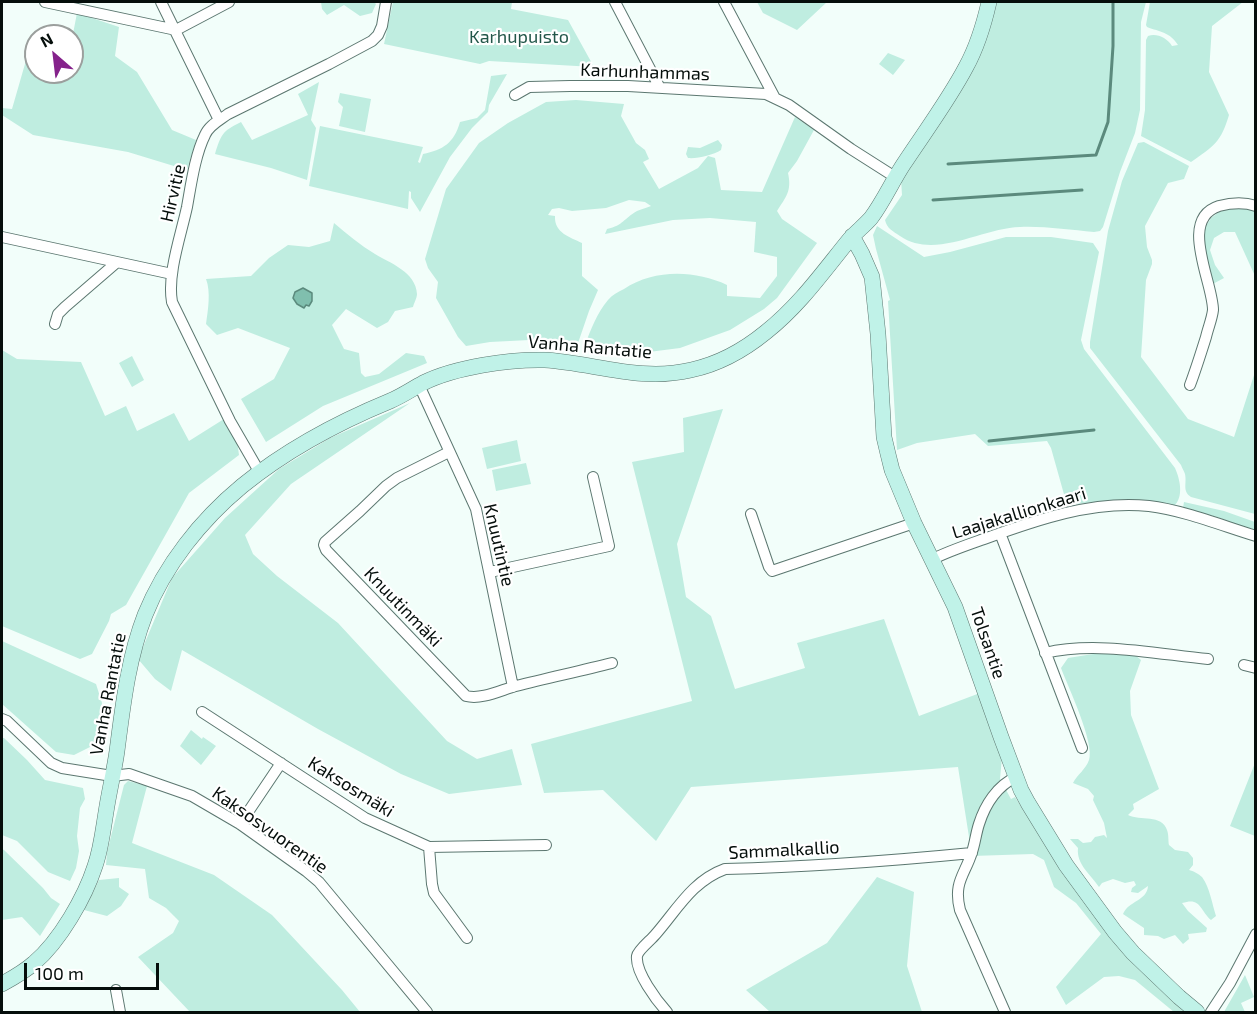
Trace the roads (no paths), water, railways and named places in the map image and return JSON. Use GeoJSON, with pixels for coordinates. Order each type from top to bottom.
{"type":"FeatureCollection","features":[{"type":"Feature","properties":{"kind":"main road","name":"Vanha Rantatie"},"geometry":{"type":"LineString","coordinates":[[2,984],[18,975],[45,953],[58,937],[88,885],[97,861],[136,642],[154,596],[181,551],[225,502],[260,473],[304,445],[419,385],[460,370],[523,360],[546,360],[639,374],[678,372],[704,366],[739,351],[775,325],[805,295],[852,236],[864,214],[895,177],[968,65],[989,2]]}},
{"type":"Feature","properties":{"kind":"main road","name":"Tolsantie"},"geometry":{"type":"LineString","coordinates":[[852,236],[872,277],[885,437],[892,470],[914,523],[955,607],[1016,777],[1045,831],[1090,898],[1133,952],[1190,1010]]}},
{"type":"Feature","properties":{"kind":"street"},"geometry":{"type":"LineString","coordinates":[[45,2],[176,30],[229,2]]}},
{"type":"Feature","properties":{"kind":"street"},"geometry":{"type":"LineString","coordinates":[[161,2],[219,120]]}},
{"type":"Feature","properties":{"kind":"street","name":"Hirvitie"},"geometry":{"type":"LineString","coordinates":[[260,473],[230,421],[175,308],[170,292],[195,168],[206,132],[219,120],[372,41],[382,26],[386,2]]}},
{"type":"Feature","properties":{"kind":"street"},"geometry":{"type":"LineString","coordinates":[[615,2],[660,88]]}},
{"type":"Feature","properties":{"kind":"street"},"geometry":{"type":"LineString","coordinates":[[724,2],[775,98],[789,105],[895,177]]}},
{"type":"Feature","properties":{"kind":"street","name":"Karhunhammas"},"geometry":{"type":"LineString","coordinates":[[515,95],[530,87],[541,86],[660,88],[759,93],[775,98]]}},
{"type":"Feature","properties":{"kind":"street"},"geometry":{"type":"LineString","coordinates":[[1190,385],[1213,312],[1200,250],[1200,229],[1203,218],[1209,210],[1221,206],[1236,203],[1256,206]]}},
{"type":"Feature","properties":{"kind":"street"},"geometry":{"type":"LineString","coordinates":[[2,237],[172,274]]}},
{"type":"Feature","properties":{"kind":"street"},"geometry":{"type":"LineString","coordinates":[[55,324],[58,314],[65,307],[116,263]]}},
{"type":"Feature","properties":{"kind":"street","name":"Knuutintie"},"geometry":{"type":"LineString","coordinates":[[419,385],[476,509],[513,687]]}},
{"type":"Feature","properties":{"kind":"street","name":"Knuutinmäki"},"geometry":{"type":"LineString","coordinates":[[449,452],[397,478],[386,486],[325,542],[324,548],[466,696],[488,694],[612,663]]}},
{"type":"Feature","properties":{"kind":"street"},"geometry":{"type":"LineString","coordinates":[[490,572],[609,546],[593,477]]}},
{"type":"Feature","properties":{"kind":"street","name":"Laajakallionkaari"},"geometry":{"type":"LineString","coordinates":[[933,559],[946,552],[1000,533],[1106,505],[1149,506],[1173,510],[1256,536]]}},
{"type":"Feature","properties":{"kind":"street"},"geometry":{"type":"LineString","coordinates":[[751,514],[772,571],[914,523]]}},
{"type":"Feature","properties":{"kind":"street"},"geometry":{"type":"LineString","coordinates":[[1000,533],[1082,748]]}},
{"type":"Feature","properties":{"kind":"street"},"geometry":{"type":"LineString","coordinates":[[1046,652],[1065,648],[1090,648],[1208,659]]}},
{"type":"Feature","properties":{"kind":"street"},"geometry":{"type":"LineString","coordinates":[[1244,665],[1256,668]]}},
{"type":"Feature","properties":{"kind":"street","name":"Kaksosmäki"},"geometry":{"type":"LineString","coordinates":[[202,712],[365,818],[429,847],[546,845]]}},
{"type":"Feature","properties":{"kind":"street","name":"Kaksosvuorentie"},"geometry":{"type":"LineString","coordinates":[[2,719],[7,721],[51,763],[62,768],[112,776],[129,774],[192,796],[240,824],[320,882],[426,1012]]}},
{"type":"Feature","properties":{"kind":"street","name":"Kaksosmäki"},"geometry":{"type":"LineString","coordinates":[[240,824],[282,763]]}},
{"type":"Feature","properties":{"kind":"street"},"geometry":{"type":"LineString","coordinates":[[1005,1012],[957,899],[958,885],[972,853],[979,822],[995,792],[1007,781],[1016,777]]}},
{"type":"Feature","properties":{"kind":"street"},"geometry":{"type":"LineString","coordinates":[[429,847],[434,893],[467,938]]}},
{"type":"Feature","properties":{"kind":"street","name":"Sammalkallio"},"geometry":{"type":"LineString","coordinates":[[667,1012],[641,976],[637,957],[693,889],[712,874],[725,869],[825,865],[972,853]]}},
{"type":"Feature","properties":{"kind":"street"},"geometry":{"type":"LineString","coordinates":[[1211,1012],[1236,973],[1256,934]]}},
{"type":"Feature","properties":{"kind":"street"},"geometry":{"type":"LineString","coordinates":[[116,990],[120,1012]]}},
{"type":"Feature","properties":{"kind":"waterway"},"geometry":{"type":"LineString","coordinates":[[948,164],[1096,155],[1108,122],[1113,46],[1113,2]]}},
{"type":"Feature","properties":{"kind":"waterway"},"geometry":{"type":"LineString","coordinates":[[933,200],[1082,190]]}},
{"type":"Feature","properties":{"kind":"waterway"},"geometry":{"type":"LineString","coordinates":[[989,441],[1094,430]]}},
{"type":"Feature","properties":{"kind":"park label","name":"Karhupuisto"},"geometry":{"type":"Point","coordinates":[519,37]}}]}
